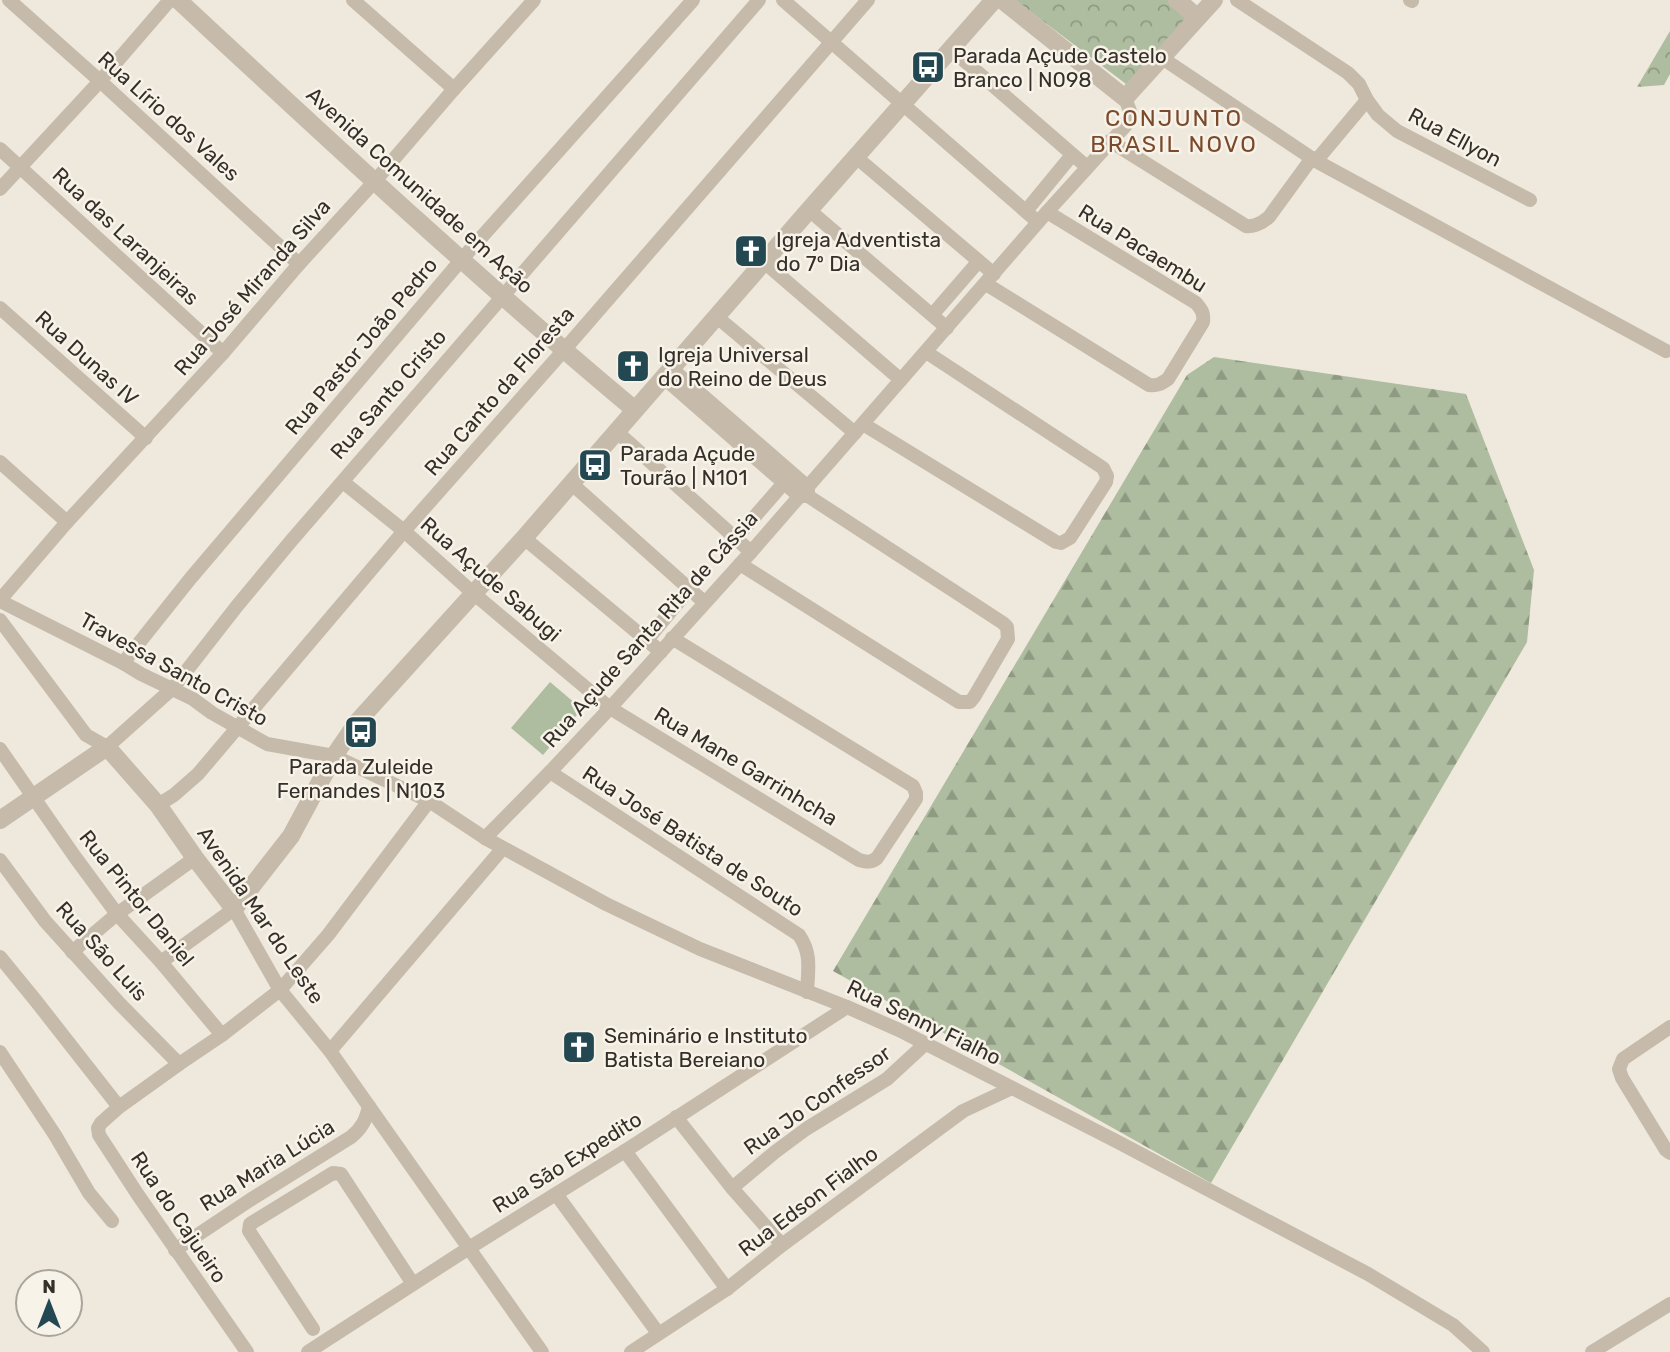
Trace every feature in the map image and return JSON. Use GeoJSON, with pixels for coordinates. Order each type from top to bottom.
{"type":"FeatureCollection","features":[{"type":"Feature","properties":{"kind":"street","name":"Rua Lírio dos Vales"},"geometry":{"type":"LineString","coordinates":[[9,0],[299,264]]}},
{"type":"Feature","properties":{"kind":"street"},"geometry":{"type":"LineString","coordinates":[[0,189],[100,81],[170,0]]}},
{"type":"Feature","properties":{"kind":"street","name":"Avenida Comunidade em Ação"},"geometry":{"type":"LineString","coordinates":[[178,0],[375,181],[635,410]]}},
{"type":"Feature","properties":{"kind":"street"},"geometry":{"type":"LineString","coordinates":[[353,0],[454,89]]}},
{"type":"Feature","properties":{"kind":"street","name":"Rua Pastor João Pedro"},"geometry":{"type":"LineString","coordinates":[[123,663],[190,579],[462,259],[693,0]]}},
{"type":"Feature","properties":{"kind":"street","name":"Rua Santo Cristo"},"geometry":{"type":"LineString","coordinates":[[0,820],[107,747],[173,688],[237,606],[759,0]]}},
{"type":"Feature","properties":{"kind":"street"},"geometry":{"type":"LineString","coordinates":[[783,0],[1026,211],[1043,217]]}},
{"type":"Feature","properties":{"kind":"street","name":"Rua Canto da Floresta"},"geometry":{"type":"LineString","coordinates":[[158,805],[198,774],[404,531],[868,0]]}},
{"type":"Feature","properties":{"kind":"street"},"geometry":{"type":"LineString","coordinates":[[160,962],[234,909],[291,836],[334,756],[358,721],[572,484],[994,0]]}},
{"type":"Feature","properties":{"kind":"street"},"geometry":{"type":"LineString","coordinates":[[1002,0],[1125,98],[1214,0]]}},
{"type":"Feature","properties":{"kind":"street"},"geometry":{"type":"LineString","coordinates":[[1177,0],[1197,18]]}},
{"type":"Feature","properties":{"kind":"street","name":"Rua Ellyon"},"geometry":{"type":"LineString","coordinates":[[1237,0],[1348,73],[1359,84],[1378,115],[1397,131],[1530,200]]}},
{"type":"Feature","properties":{"kind":"street","name":"Rua José Miranda Silva"},"geometry":{"type":"LineString","coordinates":[[0,601],[67,522],[223,353],[530,2]]}},
{"type":"Feature","properties":{"kind":"street"},"geometry":{"type":"LineString","coordinates":[[952,50],[1087,167]]}},
{"type":"Feature","properties":{"kind":"street"},"geometry":{"type":"LineString","coordinates":[[1163,58],[1314,159],[1667,351]]}},
{"type":"Feature","properties":{"kind":"street","name":"Rua Açude Santa Rita de Cássia"},"geometry":{"type":"LineString","coordinates":[[485,838],[610,708],[805,493],[1126,125],[1129,106],[1125,98]]}},
{"type":"Feature","properties":{"kind":"street"},"geometry":{"type":"LineString","coordinates":[[1110,141],[1246,226],[1252,226],[1269,217],[1314,159],[1367,100]]}},
{"type":"Feature","properties":{"kind":"street","name":"Rua das Laranjeiras"},"geometry":{"type":"LineString","coordinates":[[0,149],[223,353]]}},
{"type":"Feature","properties":{"kind":"street"},"geometry":{"type":"LineString","coordinates":[[1026,211],[1072,155]]}},
{"type":"Feature","properties":{"kind":"street"},"geometry":{"type":"LineString","coordinates":[[856,157],[978,262],[990,279]]}},
{"type":"Feature","properties":{"kind":"street"},"geometry":{"type":"LineString","coordinates":[[809,210],[947,328]]}},
{"type":"Feature","properties":{"kind":"street","name":"Rua Pacaembu"},"geometry":{"type":"LineString","coordinates":[[990,279],[1149,384],[1155,386],[1168,379],[1203,322],[1202,310],[1196,303],[1043,217]]}},
{"type":"Feature","properties":{"kind":"street"},"geometry":{"type":"LineString","coordinates":[[764,262],[901,380]]}},
{"type":"Feature","properties":{"kind":"street"},"geometry":{"type":"LineString","coordinates":[[933,314],[978,262]]}},
{"type":"Feature","properties":{"kind":"street","name":"Rua Dunas IV"},"geometry":{"type":"LineString","coordinates":[[0,308],[146,439]]}},
{"type":"Feature","properties":{"kind":"street"},"geometry":{"type":"LineString","coordinates":[[718,317],[859,428],[1056,542],[1061,543],[1070,538],[1106,482],[1103,468],[926,352]]}},
{"type":"Feature","properties":{"kind":"street"},"geometry":{"type":"LineString","coordinates":[[668,374],[805,493],[1003,622],[1009,639],[974,697],[970,702],[959,702],[740,564]]}},
{"type":"Feature","properties":{"kind":"street"},"geometry":{"type":"LineString","coordinates":[[617,431],[751,552]]}},
{"type":"Feature","properties":{"kind":"street"},"geometry":{"type":"LineString","coordinates":[[0,462],[67,522]]}},
{"type":"Feature","properties":{"kind":"street"},"geometry":{"type":"LineString","coordinates":[[736,538],[788,478]]}},
{"type":"Feature","properties":{"kind":"street","name":"Rua Açude Sabugi"},"geometry":{"type":"LineString","coordinates":[[343,482],[610,708]]}},
{"type":"Feature","properties":{"kind":"street"},"geometry":{"type":"LineString","coordinates":[[572,484],[704,602]]}},
{"type":"Feature","properties":{"kind":"street"},"geometry":{"type":"LineString","coordinates":[[524,538],[661,652]]}},
{"type":"Feature","properties":{"kind":"street"},"geometry":{"type":"LineString","coordinates":[[647,640],[689,589]]}},
{"type":"Feature","properties":{"kind":"street","name":"Travessa Santo Cristo"},"geometry":{"type":"LineString","coordinates":[[0,601],[173,688],[267,744],[334,756]]}},
{"type":"Feature","properties":{"kind":"street","name":"Avenida Mar do Leste"},"geometry":{"type":"LineString","coordinates":[[0,620],[86,736],[107,747],[158,805],[234,909],[280,990],[330,1051],[542,1352]]}},
{"type":"Feature","properties":{"kind":"street","name":"Rua Mane Garrinhcha"},"geometry":{"type":"LineString","coordinates":[[610,708],[859,859],[873,862],[877,859],[916,799],[913,786],[672,638]]}},
{"type":"Feature","properties":{"kind":"street","name":"Rua Pintor Daniel"},"geometry":{"type":"LineString","coordinates":[[0,749],[117,914],[222,1035]]}},
{"type":"Feature","properties":{"kind":"street","name":"Rua Senny Fialho"},"geometry":{"type":"LineString","coordinates":[[334,756],[429,801],[485,838],[606,904],[700,949],[899,1030],[1116,1141],[1368,1274],[1454,1325],[1483,1352]]}},
{"type":"Feature","properties":{"kind":"street","name":"Rua José Batista de Souto"},"geometry":{"type":"LineString","coordinates":[[550,772],[799,935],[806,945],[808,956],[807,992]]}},
{"type":"Feature","properties":{"kind":"street","name":"Rua do Cajueiro"},"geometry":{"type":"LineString","coordinates":[[247,1352],[175,1250],[99,1135],[98,1128],[120,1107],[280,990],[328,935],[429,801]]}},
{"type":"Feature","properties":{"kind":"street"},"geometry":{"type":"LineString","coordinates":[[330,1051],[503,848]]}},
{"type":"Feature","properties":{"kind":"street"},"geometry":{"type":"LineString","coordinates":[[72,952],[117,914],[195,858]]}},
{"type":"Feature","properties":{"kind":"street","name":"Rua São Luis"},"geometry":{"type":"LineString","coordinates":[[0,860],[45,921],[72,952],[179,1064]]}},
{"type":"Feature","properties":{"kind":"street"},"geometry":{"type":"LineString","coordinates":[[0,957],[120,1107]]}},
{"type":"Feature","properties":{"kind":"street","name":"Rua São Expedito"},"geometry":{"type":"LineString","coordinates":[[308,1352],[848,1007]]}},
{"type":"Feature","properties":{"kind":"street"},"geometry":{"type":"LineString","coordinates":[[1670,1027],[1623,1059],[1619,1069],[1670,1153]]}},
{"type":"Feature","properties":{"kind":"street","name":"Rua Jo Confessor"},"geometry":{"type":"LineString","coordinates":[[733,1188],[796,1136],[887,1079],[925,1044]]}},
{"type":"Feature","properties":{"kind":"street"},"geometry":{"type":"LineString","coordinates":[[0,1052],[55,1135],[89,1193],[112,1221]]}},
{"type":"Feature","properties":{"kind":"street","name":"Rua Edson Fialho"},"geometry":{"type":"LineString","coordinates":[[631,1352],[727,1289],[963,1111],[1012,1088]]}},
{"type":"Feature","properties":{"kind":"street","name":"Rua Maria Lúcia"},"geometry":{"type":"LineString","coordinates":[[175,1250],[351,1137],[367,1118],[369,1106]]}},
{"type":"Feature","properties":{"kind":"street"},"geometry":{"type":"LineString","coordinates":[[676,1117],[782,1245]]}},
{"type":"Feature","properties":{"kind":"street"},"geometry":{"type":"LineString","coordinates":[[625,1151],[727,1289]]}},
{"type":"Feature","properties":{"kind":"street"},"geometry":{"type":"LineString","coordinates":[[313,1329],[249,1231],[250,1224],[333,1173],[341,1174],[413,1284]]}},
{"type":"Feature","properties":{"kind":"street"},"geometry":{"type":"LineString","coordinates":[[556,1194],[658,1333]]}},
{"type":"Feature","properties":{"kind":"street"},"geometry":{"type":"LineString","coordinates":[[1592,1352],[1670,1304]]}},
{"type":"Feature","properties":{"kind":"green space"},"geometry":{"type":"Polygon","coordinates":[[[1015,0],[1175,0],[1193,15],[1130,87],[1015,0]]]}},
{"type":"Feature","properties":{"kind":"green space"},"geometry":{"type":"Polygon","coordinates":[[[1670,31],[1670,74],[1664,85],[1637,87],[1670,31]]]}},
{"type":"Feature","properties":{"kind":"green space"},"geometry":{"type":"Polygon","coordinates":[[[1214,357],[1466,394],[1534,570],[1527,642],[1211,1183],[833,971],[1187,375],[1214,357]]]}},
{"type":"Feature","properties":{"kind":"green space"},"geometry":{"type":"Polygon","coordinates":[[[550,682],[582,709],[543,755],[511,728],[550,682]]]}},
{"type":"Feature","properties":{"kind":"place","name":"Parada Açude Castelo Branco | N098"},"geometry":{"type":"Point","coordinates":[928,67]}},
{"type":"Feature","properties":{"kind":"place","name":"Igreja Adventista do 7º Dia"},"geometry":{"type":"Point","coordinates":[751,251]}},
{"type":"Feature","properties":{"kind":"place","name":"Igreja Universal do Reino de Deus"},"geometry":{"type":"Point","coordinates":[633,366]}},
{"type":"Feature","properties":{"kind":"place","name":"Parada Açude Tourão | N101"},"geometry":{"type":"Point","coordinates":[595,465]}},
{"type":"Feature","properties":{"kind":"place","name":"Parada Zuleide Fernandes | N103"},"geometry":{"type":"Point","coordinates":[361,732]}},
{"type":"Feature","properties":{"kind":"place","name":"Seminário e Instituto Batista Bereiano"},"geometry":{"type":"Point","coordinates":[579,1047]}},
{"type":"Feature","properties":{"kind":"district","name":"CONJUNTO BRASIL NOVO"},"geometry":{"type":"Point","coordinates":[1174,131]}}]}
